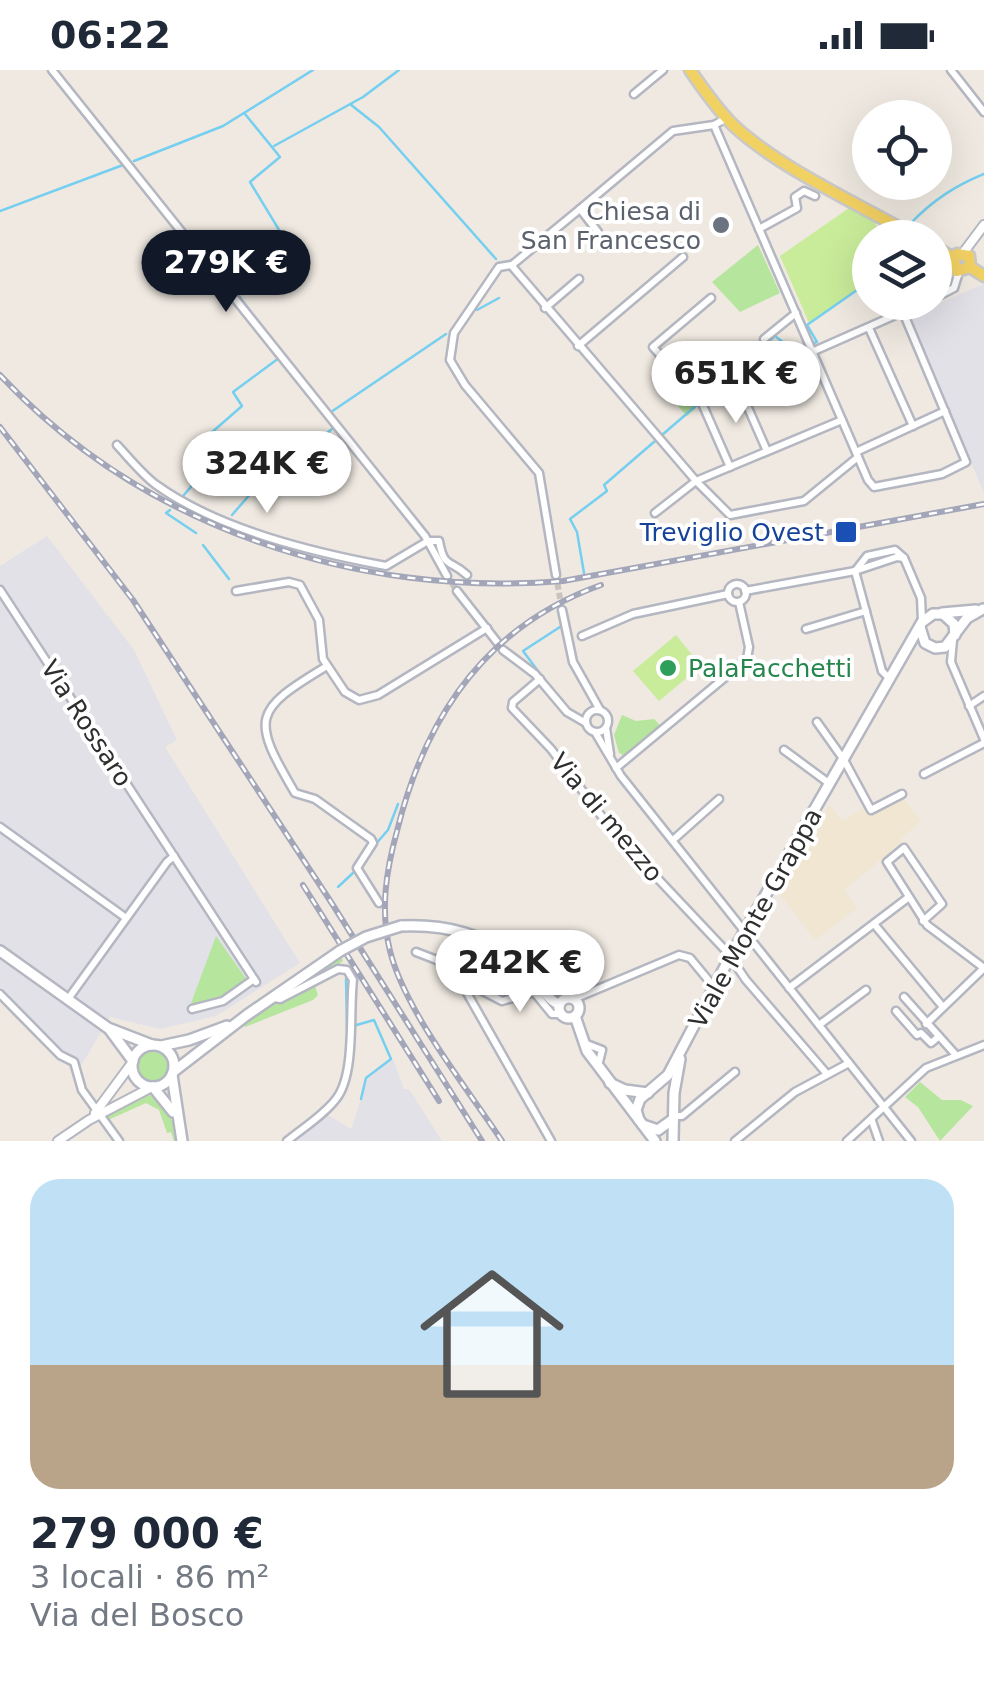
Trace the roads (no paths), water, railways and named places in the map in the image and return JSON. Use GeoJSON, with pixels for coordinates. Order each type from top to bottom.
{"type":"FeatureCollection","features":[{"type":"Feature","properties":{"kind":"main road"},"geometry":{"type":"LineString","coordinates":[[690,70],[748,138],[886,220]]}},
{"type":"Feature","properties":{"kind":"main road"},"geometry":{"type":"LineString","coordinates":[[952,253],[968,256],[965,270],[984,276]]}},
{"type":"Feature","properties":{"kind":"main road"},"geometry":{"type":"LineString","coordinates":[[932,647],[922,638],[921,625],[928,616],[983,609]]}},
{"type":"Feature","properties":{"kind":"main road"},"geometry":{"type":"LineString","coordinates":[[906,654],[945,647],[966,618],[983,609]]}},
{"type":"Feature","properties":{"kind":"main road"},"geometry":{"type":"LineString","coordinates":[[939,613],[951,620],[954,637]]}},
{"type":"Feature","properties":{"kind":"main road","name":"Viale Monte Grappa"},"geometry":{"type":"LineString","coordinates":[[650,1093],[682,1051],[730,957],[921,625]]}},
{"type":"Feature","properties":{"kind":"main road"},"geometry":{"type":"LineString","coordinates":[[152,1087],[166,1082],[238,1021],[340,951],[400,926],[454,928],[490,942],[564,1007],[608,1082],[654,1141]]}},
{"type":"Feature","properties":{"kind":"main road"},"geometry":{"type":"LineString","coordinates":[[0,952],[108,1028],[170,1055],[182,1141]]}},
{"type":"Feature","properties":{"kind":"main road"},"geometry":{"type":"LineString","coordinates":[[132,1062],[140,1050],[189,1040],[238,1021]]}},
{"type":"Feature","properties":{"kind":"main road"},"geometry":{"type":"LineString","coordinates":[[108,1028],[132,1062],[136,1078],[152,1087],[177,1118]]}},
{"type":"Feature","properties":{"kind":"main road","name":"Viale Monte Grappa"},"geometry":{"type":"LineString","coordinates":[[673,1141],[674,1093],[682,1051]]}},
{"type":"Feature","properties":{"kind":"main road"},"geometry":{"type":"LineString","coordinates":[[176,1106],[180,1078],[191,1059]]}},
{"type":"Feature","properties":{"kind":"main road"},"geometry":{"type":"LineString","coordinates":[[608,1082],[625,1090],[666,1096],[673,1115],[658,1130],[640,1122]]}},
{"type":"Feature","properties":{"kind":"main road"},"geometry":{"type":"LineString","coordinates":[[640,1122],[638,1104],[650,1093]]}},
{"type":"Feature","properties":{"kind":"street"},"geometry":{"type":"LineString","coordinates":[[52,70],[428,542],[447,576]]}},
{"type":"Feature","properties":{"kind":"street"},"geometry":{"type":"LineString","coordinates":[[634,94],[663,70]]}},
{"type":"Feature","properties":{"kind":"street"},"geometry":{"type":"LineString","coordinates":[[951,70],[984,112]]}},
{"type":"Feature","properties":{"kind":"street"},"geometry":{"type":"LineString","coordinates":[[556,575],[538,473],[465,384],[450,360],[450,346],[492,274],[510,266],[673,131],[714,125],[727,118]]}},
{"type":"Feature","properties":{"kind":"street"},"geometry":{"type":"LineString","coordinates":[[714,125],[874,487],[942,474],[966,462],[906,320]]}},
{"type":"Feature","properties":{"kind":"street"},"geometry":{"type":"LineString","coordinates":[[760,229],[797,208],[795,197],[804,190],[816,196]]}},
{"type":"Feature","properties":{"kind":"street"},"geometry":{"type":"LineString","coordinates":[[580,209],[598,232]]}},
{"type":"Feature","properties":{"kind":"street"},"geometry":{"type":"LineString","coordinates":[[958,255],[984,225]]}},
{"type":"Feature","properties":{"kind":"street"},"geometry":{"type":"LineString","coordinates":[[578,346],[682,258]]}},
{"type":"Feature","properties":{"kind":"street"},"geometry":{"type":"LineString","coordinates":[[510,266],[728,514],[738,516],[804,501],[857,455],[945,412]]}},
{"type":"Feature","properties":{"kind":"street"},"geometry":{"type":"LineString","coordinates":[[952,289],[965,270]]}},
{"type":"Feature","properties":{"kind":"street"},"geometry":{"type":"LineString","coordinates":[[545,308],[579,279]]}},
{"type":"Feature","properties":{"kind":"street"},"geometry":{"type":"LineString","coordinates":[[711,298],[653,347],[701,401],[730,467]]}},
{"type":"Feature","properties":{"kind":"street"},"geometry":{"type":"LineString","coordinates":[[764,340],[796,314]]}},
{"type":"Feature","properties":{"kind":"street"},"geometry":{"type":"LineString","coordinates":[[701,401],[886,320]]}},
{"type":"Feature","properties":{"kind":"street"},"geometry":{"type":"LineString","coordinates":[[869,328],[912,426]]}},
{"type":"Feature","properties":{"kind":"street"},"geometry":{"type":"LineString","coordinates":[[738,385],[767,452]]}},
{"type":"Feature","properties":{"kind":"street"},"geometry":{"type":"LineString","coordinates":[[655,513],[696,481],[842,420]]}},
{"type":"Feature","properties":{"kind":"street"},"geometry":{"type":"LineString","coordinates":[[118,445],[162,489],[278,540],[386,566],[428,542],[439,540],[442,557],[450,567],[467,575]]}},
{"type":"Feature","properties":{"kind":"street"},"geometry":{"type":"LineString","coordinates":[[616,768],[747,659],[749,647],[739,602],[745,592],[855,571],[865,562],[894,550],[904,558],[922,598],[939,613]]}},
{"type":"Feature","properties":{"kind":"street"},"geometry":{"type":"LineString","coordinates":[[855,571],[882,671],[890,679]]}},
{"type":"Feature","properties":{"kind":"street"},"geometry":{"type":"LineString","coordinates":[[236,591],[289,582],[300,585],[319,620],[320,652],[327,666],[348,695],[359,700],[368,699],[486,628]]}},
{"type":"Feature","properties":{"kind":"street"},"geometry":{"type":"LineString","coordinates":[[728,594],[736,585],[745,592]]}},
{"type":"Feature","properties":{"kind":"street","name":"Via Rossaro"},"geometry":{"type":"LineString","coordinates":[[0,590],[255,981],[224,1001],[192,1009]]}},
{"type":"Feature","properties":{"kind":"street"},"geometry":{"type":"LineString","coordinates":[[458,591],[497,642]]}},
{"type":"Feature","properties":{"kind":"street"},"geometry":{"type":"LineString","coordinates":[[728,594],[739,602]]}},
{"type":"Feature","properties":{"kind":"street"},"geometry":{"type":"LineString","coordinates":[[582,636],[633,614],[728,594]]}},
{"type":"Feature","properties":{"kind":"street"},"geometry":{"type":"LineString","coordinates":[[921,625],[922,598]]}},
{"type":"Feature","properties":{"kind":"street"},"geometry":{"type":"LineString","coordinates":[[562,610],[568,648],[588,692],[608,718],[610,755]]}},
{"type":"Feature","properties":{"kind":"street"},"geometry":{"type":"LineString","coordinates":[[806,629],[866,611]]}},
{"type":"Feature","properties":{"kind":"street"},"geometry":{"type":"LineString","coordinates":[[924,774],[984,741],[951,662],[954,637]]}},
{"type":"Feature","properties":{"kind":"street"},"geometry":{"type":"LineString","coordinates":[[932,647],[951,662]]}},
{"type":"Feature","properties":{"kind":"street"},"geometry":{"type":"LineString","coordinates":[[503,650],[540,679],[572,715],[588,717],[600,710]]}},
{"type":"Feature","properties":{"kind":"street"},"geometry":{"type":"LineString","coordinates":[[327,666],[277,698],[267,718],[266,741],[295,794],[315,800],[371,839],[357,868],[379,902]]}},
{"type":"Feature","properties":{"kind":"street","name":"Via di mezzo"},"geometry":{"type":"LineString","coordinates":[[540,679],[513,702],[512,708],[551,749],[650,874],[730,957],[827,1074]]}},
{"type":"Feature","properties":{"kind":"street"},"geometry":{"type":"LineString","coordinates":[[588,692],[588,717],[616,768],[910,1141]]}},
{"type":"Feature","properties":{"kind":"street"},"geometry":{"type":"LineString","coordinates":[[969,706],[984,696]]}},
{"type":"Feature","properties":{"kind":"street"},"geometry":{"type":"LineString","coordinates":[[817,722],[844,760],[870,810],[902,794]]}},
{"type":"Feature","properties":{"kind":"street"},"geometry":{"type":"LineString","coordinates":[[595,732],[606,728]]}},
{"type":"Feature","properties":{"kind":"street","name":"Viale Monte Grappa"},"geometry":{"type":"LineString","coordinates":[[784,750],[830,784]]}},
{"type":"Feature","properties":{"kind":"street"},"geometry":{"type":"LineString","coordinates":[[674,840],[719,800]]}},
{"type":"Feature","properties":{"kind":"street"},"geometry":{"type":"LineString","coordinates":[[0,827],[126,918]]}},
{"type":"Feature","properties":{"kind":"street"},"geometry":{"type":"LineString","coordinates":[[923,921],[942,904],[904,848],[887,862],[923,921],[984,968],[926,1024]]}},
{"type":"Feature","properties":{"kind":"street"},"geometry":{"type":"LineString","coordinates":[[67,1000],[174,856]]}},
{"type":"Feature","properties":{"kind":"street"},"geometry":{"type":"LineString","coordinates":[[788,988],[909,897]]}},
{"type":"Feature","properties":{"kind":"street"},"geometry":{"type":"LineString","coordinates":[[874,924],[943,1007]]}},
{"type":"Feature","properties":{"kind":"street"},"geometry":{"type":"LineString","coordinates":[[416,952],[442,962],[464,986],[552,1141]]}},
{"type":"Feature","properties":{"kind":"street"},"geometry":{"type":"LineString","coordinates":[[464,986],[475,987],[502,1001],[534,992],[552,1014],[679,955],[690,958],[714,987]]}},
{"type":"Feature","properties":{"kind":"street"},"geometry":{"type":"LineString","coordinates":[[273,997],[280,999],[338,969],[347,970],[353,980],[347,1070],[342,1089],[333,1102],[288,1141]]}},
{"type":"Feature","properties":{"kind":"street"},"geometry":{"type":"LineString","coordinates":[[818,1026],[866,990]]}},
{"type":"Feature","properties":{"kind":"street"},"geometry":{"type":"LineString","coordinates":[[0,994],[60,1055],[74,1062],[82,1090],[119,1141]]}},
{"type":"Feature","properties":{"kind":"street"},"geometry":{"type":"LineString","coordinates":[[904,998],[955,1054]]}},
{"type":"Feature","properties":{"kind":"street"},"geometry":{"type":"LineString","coordinates":[[896,1010],[917,1035],[921,1033],[930,1043],[937,1038]]}},
{"type":"Feature","properties":{"kind":"street"},"geometry":{"type":"LineString","coordinates":[[847,1141],[926,1068],[984,1045]]}},
{"type":"Feature","properties":{"kind":"street"},"geometry":{"type":"LineString","coordinates":[[99,1112],[132,1062]]}},
{"type":"Feature","properties":{"kind":"street"},"geometry":{"type":"LineString","coordinates":[[736,1141],[782,1101],[849,1063]]}},
{"type":"Feature","properties":{"kind":"street"},"geometry":{"type":"LineString","coordinates":[[673,1115],[682,1116],[736,1072]]}},
{"type":"Feature","properties":{"kind":"street"},"geometry":{"type":"LineString","coordinates":[[58,1141],[99,1112],[152,1087]]}},
{"type":"Feature","properties":{"kind":"street"},"geometry":{"type":"LineString","coordinates":[[872,1121],[878,1141]]}},
{"type":"Feature","properties":{"kind":"waterway"},"geometry":{"type":"LineString","coordinates":[[134,161],[223,126],[313,70]]}},
{"type":"Feature","properties":{"kind":"waterway"},"geometry":{"type":"LineString","coordinates":[[274,146],[363,97],[399,70]]}},
{"type":"Feature","properties":{"kind":"waterway"},"geometry":{"type":"LineString","coordinates":[[350,104],[379,127],[496,259]]}},
{"type":"Feature","properties":{"kind":"waterway"},"geometry":{"type":"LineString","coordinates":[[245,114],[280,157],[250,182],[287,243],[272,249],[229,283],[267,333]]}},
{"type":"Feature","properties":{"kind":"waterway"},"geometry":{"type":"LineString","coordinates":[[0,211],[123,165]]}},
{"type":"Feature","properties":{"kind":"waterway"},"geometry":{"type":"LineString","coordinates":[[914,220],[945,194],[984,174]]}},
{"type":"Feature","properties":{"kind":"waterway"},"geometry":{"type":"LineString","coordinates":[[814,343],[817,342],[807,325],[852,294]]}},
{"type":"Feature","properties":{"kind":"waterway"},"geometry":{"type":"LineString","coordinates":[[477,310],[499,298]]}},
{"type":"Feature","properties":{"kind":"waterway"},"geometry":{"type":"LineString","coordinates":[[331,412],[446,334]]}},
{"type":"Feature","properties":{"kind":"waterway"},"geometry":{"type":"LineString","coordinates":[[708,395],[775,336],[794,351],[805,347]]}},
{"type":"Feature","properties":{"kind":"waterway"},"geometry":{"type":"LineString","coordinates":[[183,496],[203,473],[187,454],[242,406],[233,392],[279,358]]}},
{"type":"Feature","properties":{"kind":"waterway"},"geometry":{"type":"LineString","coordinates":[[584,573],[577,532],[570,519],[607,491],[604,485],[698,404]]}},
{"type":"Feature","properties":{"kind":"waterway"},"geometry":{"type":"LineString","coordinates":[[232,515],[284,455],[292,464],[334,427]]}},
{"type":"Feature","properties":{"kind":"waterway"},"geometry":{"type":"LineString","coordinates":[[170,510],[166,513],[196,533]]}},
{"type":"Feature","properties":{"kind":"waterway"},"geometry":{"type":"LineString","coordinates":[[203,545],[229,579]]}},
{"type":"Feature","properties":{"kind":"waterway"},"geometry":{"type":"LineString","coordinates":[[544,679],[523,651],[563,625]]}},
{"type":"Feature","properties":{"kind":"waterway"},"geometry":{"type":"LineString","coordinates":[[374,846],[388,830],[398,804]]}},
{"type":"Feature","properties":{"kind":"waterway"},"geometry":{"type":"LineString","coordinates":[[338,887],[354,872]]}},
{"type":"Feature","properties":{"kind":"waterway"},"geometry":{"type":"LineString","coordinates":[[346,979],[347,1027]]}},
{"type":"Feature","properties":{"kind":"waterway"},"geometry":{"type":"LineString","coordinates":[[353,1026],[374,1020],[391,1059],[366,1078],[361,1099]]}},
{"type":"Feature","properties":{"kind":"tunnel"},"geometry":{"type":"LineString","coordinates":[[556,575],[562,610]]}},
{"type":"Feature","properties":{"kind":"tunnel"},"geometry":{"type":"LineString","coordinates":[[447,576],[457,591]]}},
{"type":"Feature","properties":{"kind":"railway"},"geometry":{"type":"LineString","coordinates":[[0,375],[57,428],[119,474],[187,512],[258,542],[332,564],[408,578],[486,583],[563,581],[984,504]]}},
{"type":"Feature","properties":{"kind":"railway"},"geometry":{"type":"LineString","coordinates":[[0,427],[133,600],[482,1141]]}},
{"type":"Feature","properties":{"kind":"railway"},"geometry":{"type":"LineString","coordinates":[[502,1141],[438,1049],[398,974],[385,921],[390,861],[409,789],[425,750],[466,681],[493,651],[525,625],[560,603],[601,585]]}},
{"type":"Feature","properties":{"kind":"railway"},"geometry":{"type":"LineString","coordinates":[[303,885],[439,1101]]}},
{"type":"Feature","properties":{"kind":"place","name":"Chiesa di San Francesco"},"geometry":{"type":"Point","coordinates":[721,225]}},
{"type":"Feature","properties":{"kind":"place","name":"Treviglio Ovest"},"geometry":{"type":"Point","coordinates":[846,532]}},
{"type":"Feature","properties":{"kind":"place","name":"PalaFacchetti"},"geometry":{"type":"Point","coordinates":[668,668]}}]}
